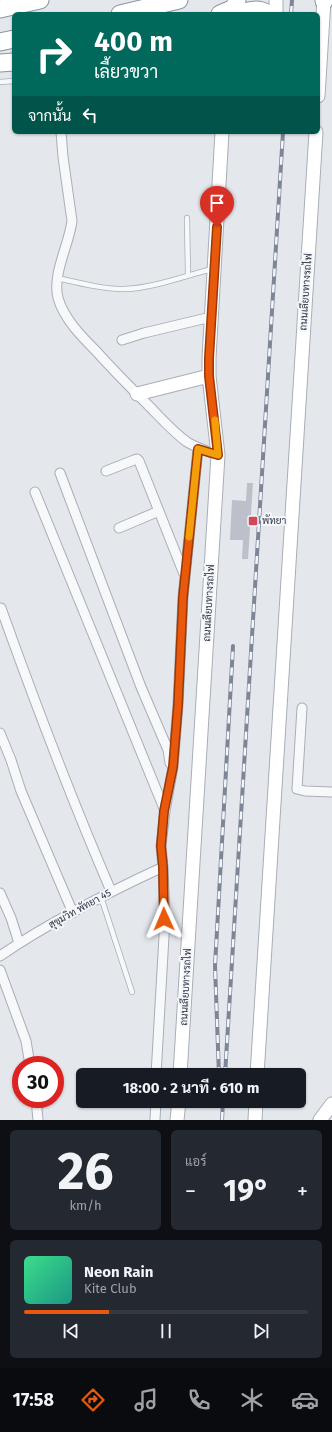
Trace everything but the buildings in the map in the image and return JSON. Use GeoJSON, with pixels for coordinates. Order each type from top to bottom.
{"type":"FeatureCollection","features":[{"type":"Feature","properties":{"kind":"highway"},"geometry":{"type":"LineString","coordinates":[[0,9],[40,0]]}},
{"type":"Feature","properties":{"kind":"highway"},"geometry":{"type":"LineString","coordinates":[[128,12],[179,0]]}},
{"type":"Feature","properties":{"kind":"highway"},"geometry":{"type":"LineString","coordinates":[[226,12],[234,8],[237,0]]}},
{"type":"Feature","properties":{"kind":"highway"},"geometry":{"type":"LineString","coordinates":[[243,12],[256,9],[265,12]]}},
{"type":"Feature","properties":{"kind":"highway"},"geometry":{"type":"LineString","coordinates":[[0,42],[12,39]]}},
{"type":"Feature","properties":{"kind":"highway"},"geometry":{"type":"LineString","coordinates":[[0,63],[12,62]]}},
{"type":"Feature","properties":{"kind":"street"},"geometry":{"type":"LineString","coordinates":[[276,0],[276,12]]}},
{"type":"Feature","properties":{"kind":"street"},"geometry":{"type":"LineString","coordinates":[[320,64],[324,0]]}},
{"type":"Feature","properties":{"kind":"street"},"geometry":{"type":"LineString","coordinates":[[61,134],[72,221],[57,278],[56,288],[58,298],[67,316],[80,334],[171,429],[198,449],[218,455]]}},
{"type":"Feature","properties":{"kind":"street","name":"ถนนเลียบทางรถไฟ"},"geometry":{"type":"LineString","coordinates":[[180,1068],[218,455],[209,376],[222,134]]}},
{"type":"Feature","properties":{"kind":"street","name":"ถนนเลียบทางรถไฟ"},"geometry":{"type":"LineString","coordinates":[[258,1068],[316,134]]}},
{"type":"Feature","properties":{"kind":"street"},"geometry":{"type":"LineString","coordinates":[[122,340],[144,333],[211,317]]}},
{"type":"Feature","properties":{"kind":"street"},"geometry":{"type":"LineString","coordinates":[[137,394],[209,376]]}},
{"type":"Feature","properties":{"kind":"street"},"geometry":{"type":"LineString","coordinates":[[165,807],[173,767],[185,575],[198,449]]}},
{"type":"Feature","properties":{"kind":"street"},"geometry":{"type":"LineString","coordinates":[[106,471],[137,460],[139,461],[185,575]]}},
{"type":"Feature","properties":{"kind":"street"},"geometry":{"type":"LineString","coordinates":[[60,473],[138,680],[168,750],[170,762],[161,846],[164,919],[156,1068]]}},
{"type":"Feature","properties":{"kind":"street"},"geometry":{"type":"LineString","coordinates":[[34,492],[165,807]]}},
{"type":"Feature","properties":{"kind":"street"},"geometry":{"type":"LineString","coordinates":[[119,528],[158,511]]}},
{"type":"Feature","properties":{"kind":"street"},"geometry":{"type":"LineString","coordinates":[[1,608],[38,711],[83,827],[111,891]]}},
{"type":"Feature","properties":{"kind":"street"},"geometry":{"type":"LineString","coordinates":[[302,708],[297,789],[305,791],[332,792]]}},
{"type":"Feature","properties":{"kind":"street"},"geometry":{"type":"LineString","coordinates":[[0,733],[21,791],[73,913]]}},
{"type":"Feature","properties":{"kind":"street","name":"สุขุมวิท พัทยา 45"},"geometry":{"type":"LineString","coordinates":[[0,956],[19,943],[111,891],[163,867]]}},
{"type":"Feature","properties":{"kind":"street"},"geometry":{"type":"LineString","coordinates":[[0,893],[11,918],[19,943]]}},
{"type":"Feature","properties":{"kind":"street"},"geometry":{"type":"LineString","coordinates":[[0,970],[26,1041],[28,1056]]}},
{"type":"Feature","properties":{"kind":"street"},"geometry":{"type":"LineString","coordinates":[[320,1120],[332,1104]]}},
{"type":"Feature","properties":{"kind":"street"},"geometry":{"type":"LineString","coordinates":[[37,1108],[38,1120]]}},
{"type":"Feature","properties":{"kind":"street"},"geometry":{"type":"LineString","coordinates":[[155,1120],[156,1108]]}},
{"type":"Feature","properties":{"kind":"street"},"geometry":{"type":"LineString","coordinates":[[178,1120],[179,1108]]}},
{"type":"Feature","properties":{"kind":"street"},"geometry":{"type":"LineString","coordinates":[[255,1120],[256,1108]]}},
{"type":"Feature","properties":{"kind":"lane"},"geometry":{"type":"LineString","coordinates":[[0,82],[12,81]]}},
{"type":"Feature","properties":{"kind":"lane"},"geometry":{"type":"LineString","coordinates":[[187,218],[188,275]]}},
{"type":"Feature","properties":{"kind":"lane"},"geometry":{"type":"LineString","coordinates":[[57,278],[93,286],[126,289],[155,284],[214,269]]}},
{"type":"Feature","properties":{"kind":"lane"},"geometry":{"type":"LineString","coordinates":[[101,897],[132,992]]}},
{"type":"Feature","properties":{"kind":"railway"},"geometry":{"type":"LineString","coordinates":[[291,12],[292,0]]}},
{"type":"Feature","properties":{"kind":"railway"},"geometry":{"type":"LineString","coordinates":[[225,1068],[283,134]]}},
{"type":"Feature","properties":{"kind":"railway"},"geometry":{"type":"LineString","coordinates":[[219,1068],[215,966],[233,646]]}},
{"type":"Feature","properties":{"kind":"railway"},"geometry":{"type":"LineString","coordinates":[[222,1120],[223,1108]]}},
{"type":"Feature","properties":{"kind":"slow traffic"},"geometry":{"type":"LineString","coordinates":[[189,537],[198,449],[218,455],[215,420]]}},
{"type":"Feature","properties":{"kind":"place","name":"พัทยา"},"geometry":{"type":"Point","coordinates":[253,521]}},
{"type":"Feature","properties":{"kind":"route"},"geometry":{"type":"LineString","coordinates":[[164,919],[161,846],[164,811],[173,767],[178,705],[183,597],[198,449],[218,455],[209,376],[217,227]]}}]}
